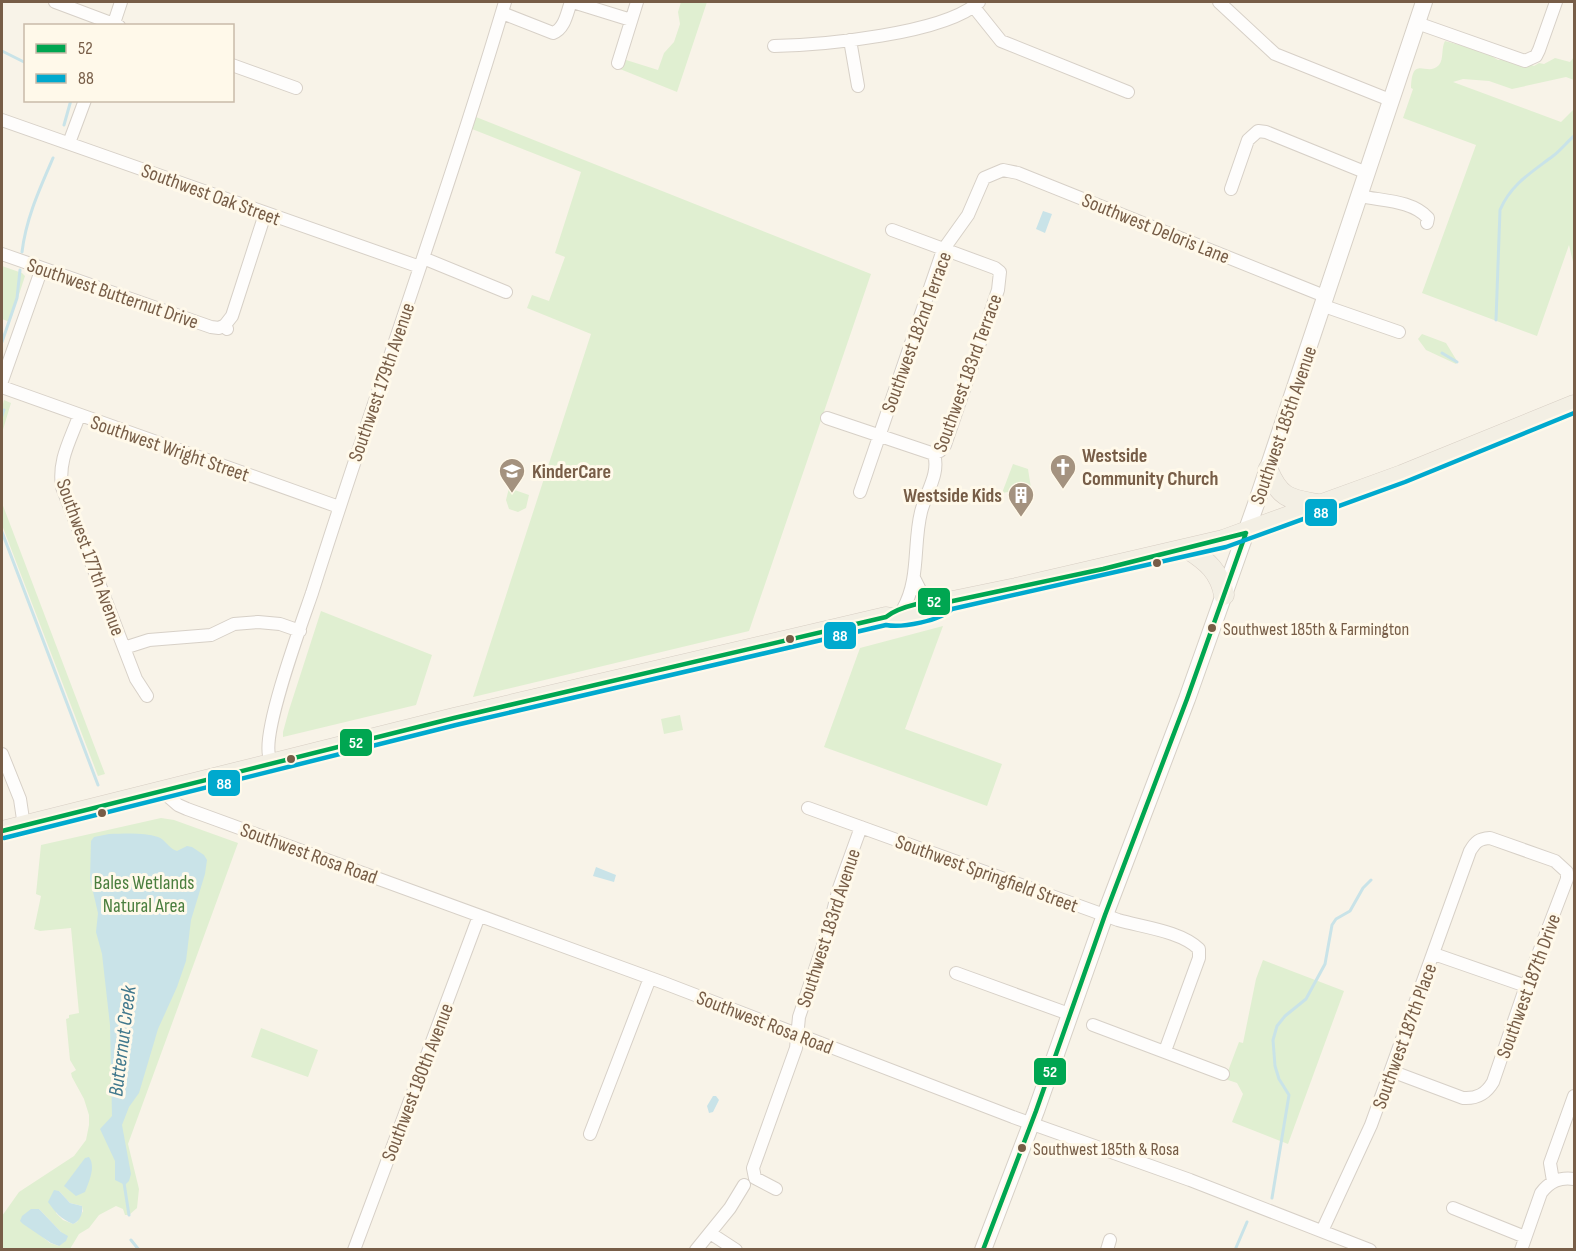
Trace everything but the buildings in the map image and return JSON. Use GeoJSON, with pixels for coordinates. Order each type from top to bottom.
{"type":"FeatureCollection","features":[{"type":"Feature","properties":{"kind":"main road","name":"Southwest 185th Avenue"},"geometry":{"type":"LineString","coordinates":[[983,1250],[1246,533],[1424,2]]}},
{"type":"Feature","properties":{"kind":"main road"},"geometry":{"type":"LineString","coordinates":[[2,831],[163,792],[270,760],[895,613],[896,619],[940,609],[941,601],[1016,588],[1188,549],[1246,533],[1322,505],[1575,405]]}},
{"type":"Feature","properties":{"kind":"main road"},"geometry":{"type":"LineString","coordinates":[[1268,470],[1274,484],[1282,494],[1293,499],[1322,505]]}},
{"type":"Feature","properties":{"kind":"main road"},"geometry":{"type":"LineString","coordinates":[[1188,549],[1205,560],[1216,572],[1220,578],[1224,595]]}},
{"type":"Feature","properties":{"kind":"street"},"geometry":{"type":"LineString","coordinates":[[54,2],[112,24]]}},
{"type":"Feature","properties":{"kind":"street"},"geometry":{"type":"LineString","coordinates":[[115,24],[121,2]]}},
{"type":"Feature","properties":{"kind":"street"},"geometry":{"type":"LineString","coordinates":[[503,8],[553,33],[558,31],[563,24],[572,2],[631,20]]}},
{"type":"Feature","properties":{"kind":"street"},"geometry":{"type":"LineString","coordinates":[[618,63],[637,2]]}},
{"type":"Feature","properties":{"kind":"street"},"geometry":{"type":"LineString","coordinates":[[1219,2],[1275,54],[1390,100]]}},
{"type":"Feature","properties":{"kind":"street"},"geometry":{"type":"LineString","coordinates":[[1417,23],[1525,61],[1536,56],[1539,51],[1556,2]]}},
{"type":"Feature","properties":{"kind":"street"},"geometry":{"type":"LineString","coordinates":[[774,46],[850,40],[922,27],[952,18],[976,4],[1001,41],[1128,92]]}},
{"type":"Feature","properties":{"kind":"street","name":"Southwest 179th Avenue"},"geometry":{"type":"LineString","coordinates":[[270,760],[268,750],[273,717],[339,507],[503,8]]}},
{"type":"Feature","properties":{"kind":"street"},"geometry":{"type":"LineString","coordinates":[[850,40],[858,87]]}},
{"type":"Feature","properties":{"kind":"street"},"geometry":{"type":"LineString","coordinates":[[234,66],[296,88]]}},
{"type":"Feature","properties":{"kind":"street"},"geometry":{"type":"LineString","coordinates":[[69,143],[84,102]]}},
{"type":"Feature","properties":{"kind":"street","name":"Southwest Oak Street"},"geometry":{"type":"LineString","coordinates":[[2,120],[265,214],[506,292]]}},
{"type":"Feature","properties":{"kind":"street"},"geometry":{"type":"LineString","coordinates":[[1231,189],[1248,140],[1258,131],[1266,132],[1367,173]]}},
{"type":"Feature","properties":{"kind":"street","name":"Southwest Deloris Lane"},"geometry":{"type":"LineString","coordinates":[[984,178],[1003,170],[1015,172],[1399,332]]}},
{"type":"Feature","properties":{"kind":"street","name":"Southwest 182nd Terrace"},"geometry":{"type":"LineString","coordinates":[[860,492],[943,250],[968,214],[984,178]]}},
{"type":"Feature","properties":{"kind":"street"},"geometry":{"type":"LineString","coordinates":[[1360,196],[1407,205],[1424,214],[1428,218],[1427,223]]}},
{"type":"Feature","properties":{"kind":"street","name":"Southwest Butternut Drive"},"geometry":{"type":"LineString","coordinates":[[2,254],[211,327],[226,327],[232,316],[265,214]]}},
{"type":"Feature","properties":{"kind":"street"},"geometry":{"type":"LineString","coordinates":[[892,230],[943,250]]}},
{"type":"Feature","properties":{"kind":"street","name":"Southwest 183rd Terrace"},"geometry":{"type":"LineString","coordinates":[[895,613],[908,600],[914,578],[921,511],[937,465],[934,454],[945,445],[998,290],[1000,272],[995,268],[943,250]]}},
{"type":"Feature","properties":{"kind":"street"},"geometry":{"type":"LineString","coordinates":[[2,381],[42,268]]}},
{"type":"Feature","properties":{"kind":"street","name":"Southwest Wright Street"},"geometry":{"type":"LineString","coordinates":[[2,387],[339,507]]}},
{"type":"Feature","properties":{"kind":"street","name":"Southwest 177th Avenue"},"geometry":{"type":"LineString","coordinates":[[80,416],[63,459],[60,471],[62,488],[136,679],[147,696]]}},
{"type":"Feature","properties":{"kind":"street"},"geometry":{"type":"LineString","coordinates":[[827,418],[934,454]]}},
{"type":"Feature","properties":{"kind":"street"},"geometry":{"type":"LineString","coordinates":[[914,578],[922,594],[941,601]]}},
{"type":"Feature","properties":{"kind":"street"},"geometry":{"type":"LineString","coordinates":[[124,648],[149,640],[211,635],[234,624],[258,622],[280,624],[300,631]]}},
{"type":"Feature","properties":{"kind":"street"},"geometry":{"type":"LineString","coordinates":[[2,753],[20,799],[24,826]]}},
{"type":"Feature","properties":{"kind":"street","name":"Southwest Rosa Road"},"geometry":{"type":"LineString","coordinates":[[163,792],[187,809],[650,978],[1031,1124],[1179,1176],[1370,1250]]}},
{"type":"Feature","properties":{"kind":"street","name":"Southwest Springfield Street"},"geometry":{"type":"LineString","coordinates":[[808,808],[1105,915],[1193,943],[1199,949],[1198,958],[1165,1051]]}},
{"type":"Feature","properties":{"kind":"street","name":"Southwest 183rd Avenue"},"geometry":{"type":"LineString","coordinates":[[777,1189],[755,1178],[753,1168],[796,1048],[799,1017],[828,931],[839,888],[861,827]]}},
{"type":"Feature","properties":{"kind":"street","name":"Southwest 187th Drive"},"geometry":{"type":"LineString","coordinates":[[1391,1071],[1463,1098],[1481,1096],[1489,1090],[1493,1082],[1526,986],[1567,879],[1567,872],[1556,861],[1490,838],[1480,839]]}},
{"type":"Feature","properties":{"kind":"street","name":"Southwest 187th Place"},"geometry":{"type":"LineString","coordinates":[[1322,1231],[1371,1125],[1470,851],[1480,839]]}},
{"type":"Feature","properties":{"kind":"street","name":"Southwest 180th Avenue"},"geometry":{"type":"LineString","coordinates":[[354,1250],[479,915]]}},
{"type":"Feature","properties":{"kind":"street"},"geometry":{"type":"LineString","coordinates":[[1434,954],[1526,986]]}},
{"type":"Feature","properties":{"kind":"street"},"geometry":{"type":"LineString","coordinates":[[956,974],[1069,1014]]}},
{"type":"Feature","properties":{"kind":"street"},"geometry":{"type":"LineString","coordinates":[[590,1134],[650,978]]}},
{"type":"Feature","properties":{"kind":"street"},"geometry":{"type":"LineString","coordinates":[[1093,1025],[1223,1074]]}},
{"type":"Feature","properties":{"kind":"street"},"geometry":{"type":"LineString","coordinates":[[1553,1181],[1550,1162],[1575,1096]]}},
{"type":"Feature","properties":{"kind":"street"},"geometry":{"type":"LineString","coordinates":[[1521,1250],[1546,1185],[1564,1178],[1575,1179]]}},
{"type":"Feature","properties":{"kind":"street"},"geometry":{"type":"LineString","coordinates":[[696,1250],[730,1208],[744,1185]]}},
{"type":"Feature","properties":{"kind":"street"},"geometry":{"type":"LineString","coordinates":[[1453,1208],[1526,1237]]}},
{"type":"Feature","properties":{"kind":"street"},"geometry":{"type":"LineString","coordinates":[[710,1233],[736,1250]]}},
{"type":"Feature","properties":{"kind":"green space"},"geometry":{"type":"Polygon","coordinates":[[[681,2],[707,2],[677,92],[620,69],[623,59],[658,70],[664,53],[674,42],[680,24],[678,12],[681,2]]]}},
{"type":"Feature","properties":{"kind":"green space"},"geometry":{"type":"Polygon","coordinates":[[[1445,41],[1485,52],[1498,60],[1510,57],[1534,66],[1555,58],[1570,62],[1574,57],[1574,80],[1566,77],[1512,89],[1489,81],[1463,79],[1453,82],[1561,122],[1574,109],[1574,266],[1569,245],[1537,336],[1422,293],[1476,145],[1403,118],[1413,89],[1411,88],[1414,71],[1439,65],[1445,41]]]}},
{"type":"Feature","properties":{"kind":"green space"},"geometry":{"type":"Polygon","coordinates":[[[476,117],[871,274],[749,631],[473,697],[591,334],[527,308],[532,295],[549,301],[565,257],[555,253],[581,172],[472,129],[476,117]]]}},
{"type":"Feature","properties":{"kind":"green space"},"geometry":{"type":"Polygon","coordinates":[[[2,266],[25,276],[10,322],[2,319],[2,266]]]}},
{"type":"Feature","properties":{"kind":"green space"},"geometry":{"type":"Polygon","coordinates":[[[1422,334],[1446,343],[1457,361],[1456,364],[1426,350],[1418,339],[1422,334]]]}},
{"type":"Feature","properties":{"kind":"green space"},"geometry":{"type":"Polygon","coordinates":[[[4,400],[11,403],[2,433],[2,408],[4,400]]]}},
{"type":"Feature","properties":{"kind":"green space"},"geometry":{"type":"Polygon","coordinates":[[[1013,464],[1028,469],[1031,488],[1002,493],[1013,464]]]}},
{"type":"Feature","properties":{"kind":"green space"},"geometry":{"type":"Polygon","coordinates":[[[509,488],[529,495],[526,508],[518,512],[509,509],[506,500],[509,488]]]}},
{"type":"Feature","properties":{"kind":"green space"},"geometry":{"type":"Polygon","coordinates":[[[2,503],[105,774],[98,776],[2,525],[2,503]]]}},
{"type":"Feature","properties":{"kind":"green space"},"geometry":{"type":"Polygon","coordinates":[[[321,611],[432,655],[416,705],[283,737],[289,710],[321,611]]]}},
{"type":"Feature","properties":{"kind":"green space"},"geometry":{"type":"Polygon","coordinates":[[[943,626],[905,729],[1002,764],[987,806],[824,747],[860,648],[943,626]]]}},
{"type":"Feature","properties":{"kind":"green space"},"geometry":{"type":"Polygon","coordinates":[[[680,715],[683,730],[664,734],[661,719],[680,715]]]}},
{"type":"Feature","properties":{"kind":"green space","name":"Bales Wetlands Natural Area"},"geometry":{"type":"Polygon","coordinates":[[[161,818],[174,820],[238,843],[128,1144],[139,1189],[137,1208],[129,1215],[125,1215],[123,1209],[116,1206],[99,1215],[89,1228],[79,1234],[70,1249],[2,1250],[2,1216],[19,1192],[74,1156],[86,1140],[89,1125],[89,1115],[84,1099],[71,1073],[76,1070],[70,1060],[66,1019],[69,1015],[79,1013],[71,928],[40,931],[34,929],[41,896],[36,894],[41,845],[161,818]],[[59,1191],[56,1213],[63,1220],[73,1224],[77,1222],[83,1211],[82,1206],[70,1203],[59,1191]],[[39,1209],[28,1225],[50,1243],[59,1246],[61,1232],[39,1209]]]}},
{"type":"Feature","properties":{"kind":"green space"},"geometry":{"type":"Polygon","coordinates":[[[1263,960],[1344,991],[1288,1144],[1232,1122],[1243,1094],[1237,1083],[1225,1079],[1239,1042],[1243,1043],[1256,979],[1263,960]]]}},
{"type":"Feature","properties":{"kind":"green space"},"geometry":{"type":"Polygon","coordinates":[[[261,1028],[318,1050],[308,1077],[251,1057],[261,1028]]]}},
{"type":"Feature","properties":{"kind":"water"},"geometry":{"type":"Polygon","coordinates":[[[1043,211],[1052,214],[1045,233],[1036,229],[1043,211]]]}},
{"type":"Feature","properties":{"kind":"water","name":"Bales Wetlands Natural Area"},"geometry":{"type":"Polygon","coordinates":[[[109,834],[152,835],[161,838],[177,851],[187,846],[192,847],[204,855],[207,860],[191,920],[186,961],[158,1029],[139,1093],[129,1107],[122,1125],[131,1174],[125,1185],[115,1180],[115,1161],[100,1129],[112,1116],[110,1025],[102,954],[96,932],[98,913],[90,879],[91,841],[94,837],[109,834]]]}},
{"type":"Feature","properties":{"kind":"water"},"geometry":{"type":"Polygon","coordinates":[[[596,867],[616,875],[614,882],[593,876],[596,867]]]}},
{"type":"Feature","properties":{"kind":"water"},"geometry":{"type":"Polygon","coordinates":[[[713,1096],[719,1100],[713,1112],[709,1113],[707,1106],[713,1096]]]}},
{"type":"Feature","properties":{"kind":"water"},"geometry":{"type":"Polygon","coordinates":[[[89,1157],[92,1165],[90,1179],[85,1192],[76,1196],[64,1186],[85,1158],[89,1157]]]}},
{"type":"Feature","properties":{"kind":"water"},"geometry":{"type":"Polygon","coordinates":[[[54,1190],[59,1191],[70,1203],[82,1206],[78,1221],[73,1224],[56,1212],[48,1202],[54,1190]]]}},
{"type":"Feature","properties":{"kind":"water"},"geometry":{"type":"Polygon","coordinates":[[[31,1209],[39,1209],[61,1232],[68,1236],[66,1241],[59,1246],[51,1243],[23,1224],[20,1221],[22,1216],[31,1209]]]}},
{"type":"Feature","properties":{"kind":"waterway","name":"Butternut Creek"},"geometry":{"type":"LineString","coordinates":[[2,51],[24,62]]}},
{"type":"Feature","properties":{"kind":"waterway","name":"Butternut Creek"},"geometry":{"type":"LineString","coordinates":[[64,125],[70,102]]}},
{"type":"Feature","properties":{"kind":"waterway"},"geometry":{"type":"LineString","coordinates":[[1496,320],[1500,210],[1516,186],[1556,154],[1574,136]]}},
{"type":"Feature","properties":{"kind":"waterway","name":"Butternut Creek"},"geometry":{"type":"LineString","coordinates":[[22,252],[30,215],[53,158]]}},
{"type":"Feature","properties":{"kind":"waterway","name":"Butternut Creek"},"geometry":{"type":"LineString","coordinates":[[2,342],[17,298],[20,270]]}},
{"type":"Feature","properties":{"kind":"waterway"},"geometry":{"type":"LineString","coordinates":[[1442,353],[1457,362]]}},
{"type":"Feature","properties":{"kind":"waterway","name":"Butternut Creek"},"geometry":{"type":"LineString","coordinates":[[2,416],[4,410]]}},
{"type":"Feature","properties":{"kind":"waterway","name":"Butternut Creek"},"geometry":{"type":"LineString","coordinates":[[2,532],[98,785]]}},
{"type":"Feature","properties":{"kind":"waterway"},"geometry":{"type":"LineString","coordinates":[[1272,1198],[1289,1095],[1279,1079],[1275,1066],[1273,1040],[1277,1026],[1285,1016],[1306,999],[1325,964],[1332,925],[1336,919],[1350,911],[1363,888],[1371,880]]}},
{"type":"Feature","properties":{"kind":"waterway","name":"Butternut Creek"},"geometry":{"type":"LineString","coordinates":[[124,1183],[129,1215]]}},
{"type":"Feature","properties":{"kind":"waterway"},"geometry":{"type":"LineString","coordinates":[[1235,1250],[1247,1222]]}},
{"type":"Feature","properties":{"kind":"waterway","name":"Butternut Creek"},"geometry":{"type":"LineString","coordinates":[[131,1240],[139,1250]]}},
{"type":"Feature","properties":{"kind":"transit line","name":"88"},"geometry":{"type":"LineString","coordinates":[[4,838],[456,725],[886,625],[920,623],[939,617],[952,609],[1226,547],[1405,482],[1574,413]]}},
{"type":"Feature","properties":{"kind":"transit line","name":"52"},"geometry":{"type":"LineString","coordinates":[[2,831],[454,718],[886,617],[916,604],[934,601],[948,602],[1103,569],[1246,533]]}},
{"type":"Feature","properties":{"kind":"transit line","name":"52"},"geometry":{"type":"LineString","coordinates":[[983,1250],[1036,1111],[1105,915],[1187,699],[1246,533]]}},
{"type":"Feature","properties":{"kind":"place","name":"Westside Community Church"},"geometry":{"type":"Point","coordinates":[1063,490]}},
{"type":"Feature","properties":{"kind":"place","name":"KinderCare"},"geometry":{"type":"Point","coordinates":[512,494]}},
{"type":"Feature","properties":{"kind":"place","name":"Westside Kids"},"geometry":{"type":"Point","coordinates":[1021,518]}},
{"type":"Feature","properties":{"kind":"place","name":"Southwest 185th & Farmington"},"geometry":{"type":"Point","coordinates":[1212,628]}},
{"type":"Feature","properties":{"kind":"place","name":"Southwest 185th & Rosa"},"geometry":{"type":"Point","coordinates":[1022,1148]}}]}
